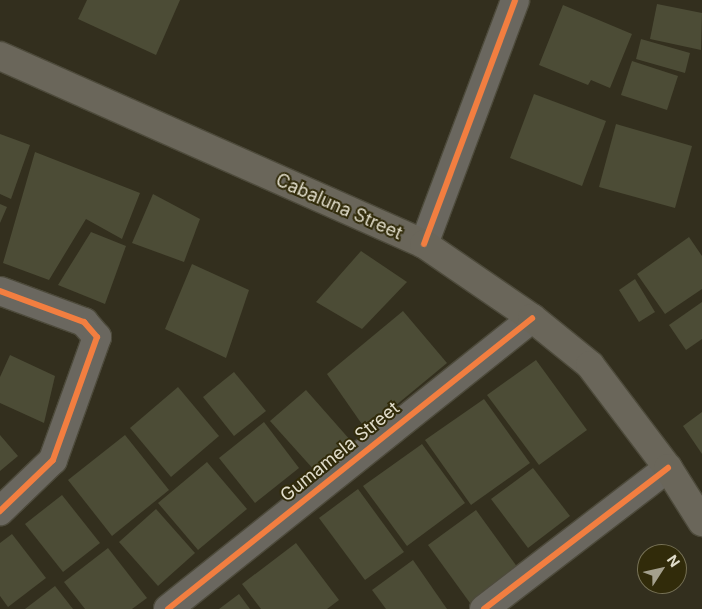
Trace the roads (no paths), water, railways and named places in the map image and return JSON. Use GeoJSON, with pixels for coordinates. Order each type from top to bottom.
{"type":"FeatureCollection","features":[{"type":"Feature","properties":{"kind":"main road","name":"Cabaluna Street"},"geometry":{"type":"LineString","coordinates":[[0,56],[424,244],[532,318],[590,365],[668,468],[702,522]]}},
{"type":"Feature","properties":{"kind":"street"},"geometry":{"type":"LineString","coordinates":[[424,244],[515,0]]}},
{"type":"Feature","properties":{"kind":"street"},"geometry":{"type":"LineString","coordinates":[[0,291],[84,322],[97,337],[95,352],[53,460],[0,511]]}},
{"type":"Feature","properties":{"kind":"street","name":"Gumamela Street"},"geometry":{"type":"LineString","coordinates":[[168,609],[532,318]]}},
{"type":"Feature","properties":{"kind":"street"},"geometry":{"type":"LineString","coordinates":[[484,609],[668,468]]}}]}
